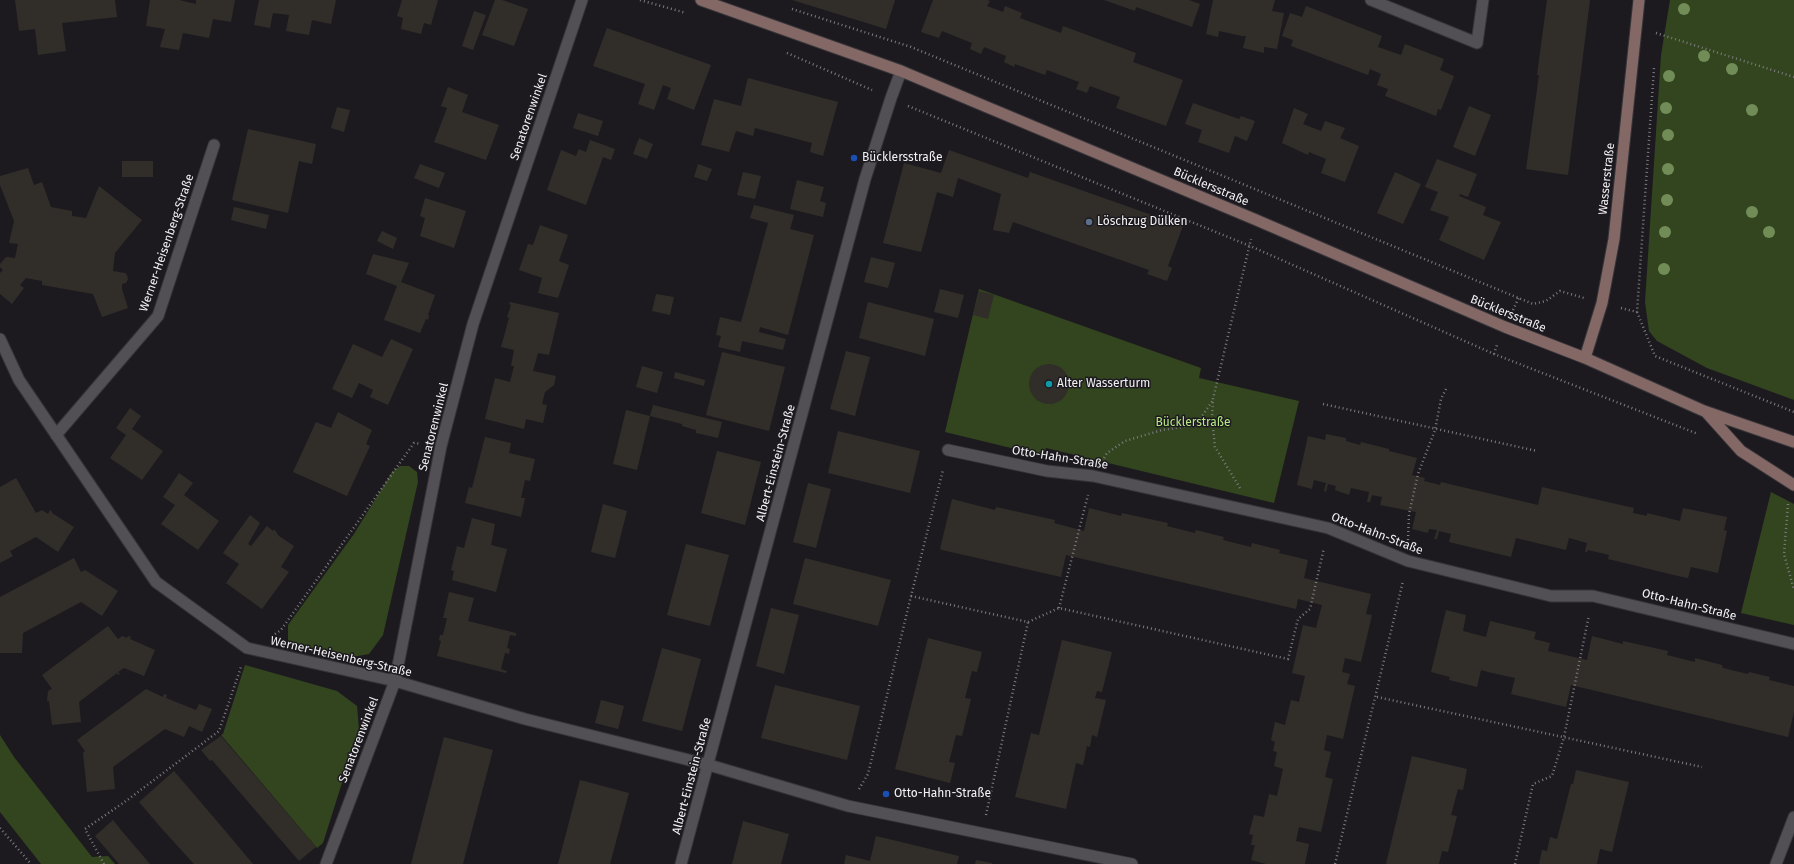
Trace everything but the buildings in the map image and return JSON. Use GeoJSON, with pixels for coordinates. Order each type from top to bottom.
{"type":"FeatureCollection","features":[{"type":"Feature","properties":{"kind":"main road","name":"Bücklersstraße"},"geometry":{"type":"LineString","coordinates":[[702,0],[902,71],[1254,219],[1490,322],[1585,358],[1704,410],[1794,442]]}},
{"type":"Feature","properties":{"kind":"main road","name":"Wasserstraße"},"geometry":{"type":"LineString","coordinates":[[1585,358],[1602,303],[1614,239],[1639,0]]}},
{"type":"Feature","properties":{"kind":"main road","name":"Bücklersstraße"},"geometry":{"type":"LineString","coordinates":[[1704,410],[1741,450],[1794,484]]}},
{"type":"Feature","properties":{"kind":"street","name":"Senatorenwinkel"},"geometry":{"type":"LineString","coordinates":[[326,864],[395,682],[441,446],[473,324],[582,0]]}},
{"type":"Feature","properties":{"kind":"street"},"geometry":{"type":"LineString","coordinates":[[1371,0],[1476,43],[1483,0]]}},
{"type":"Feature","properties":{"kind":"street","name":"Albert-Einstein-Straße"},"geometry":{"type":"LineString","coordinates":[[682,864],[863,187],[891,98],[902,71]]}},
{"type":"Feature","properties":{"kind":"street","name":"Werner-Heisenberg-Straße"},"geometry":{"type":"LineString","coordinates":[[56,435],[158,316],[214,145]]}},
{"type":"Feature","properties":{"kind":"street","name":"Werner-Heisenberg-Straße"},"geometry":{"type":"LineString","coordinates":[[0,339],[18,380],[156,582],[247,648],[395,682],[525,719],[709,765]]}},
{"type":"Feature","properties":{"kind":"street","name":"Otto-Hahn-Straße"},"geometry":{"type":"LineString","coordinates":[[948,450],[1047,471],[1093,476],[1328,528],[1408,562],[1551,596],[1593,596],[1794,644]]}},
{"type":"Feature","properties":{"kind":"street"},"geometry":{"type":"LineString","coordinates":[[709,765],[848,806],[1132,864]]}},
{"type":"Feature","properties":{"kind":"street"},"geometry":{"type":"LineString","coordinates":[[1776,864],[1794,817]]}},
{"type":"Feature","properties":{"kind":"path"},"geometry":{"type":"LineString","coordinates":[[640,0],[687,14]]}},
{"type":"Feature","properties":{"kind":"path"},"geometry":{"type":"LineString","coordinates":[[785,7],[910,47],[1533,304],[1546,301],[1560,291],[1638,312]]}},
{"type":"Feature","properties":{"kind":"path"},"geometry":{"type":"LineString","coordinates":[[1656,41],[1657,26]]}},
{"type":"Feature","properties":{"kind":"path"},"geometry":{"type":"LineString","coordinates":[[1656,33],[1794,77]]}},
{"type":"Feature","properties":{"kind":"path"},"geometry":{"type":"LineString","coordinates":[[784,52],[891,98],[1250,246],[1494,354],[1703,436]]}},
{"type":"Feature","properties":{"kind":"path"},"geometry":{"type":"LineString","coordinates":[[1654,65],[1638,312],[1655,356],[1794,412]]}},
{"type":"Feature","properties":{"kind":"path"},"geometry":{"type":"LineString","coordinates":[[1240,509],[1240,488],[1215,447],[1212,418],[1213,399],[1250,246],[1254,219]]}},
{"type":"Feature","properties":{"kind":"path"},"geometry":{"type":"LineString","coordinates":[[1335,864],[1377,696],[1408,562],[1409,514],[1418,474],[1435,430],[1441,400],[1447,387]]}},
{"type":"Feature","properties":{"kind":"path"},"geometry":{"type":"LineString","coordinates":[[1323,404],[1435,430],[1537,451]]}},
{"type":"Feature","properties":{"kind":"path"},"geometry":{"type":"LineString","coordinates":[[104,864],[85,829],[126,801],[219,731],[247,648],[281,630],[414,444],[441,446]]}},
{"type":"Feature","properties":{"kind":"path"},"geometry":{"type":"LineString","coordinates":[[848,806],[868,774],[910,596],[948,450]]}},
{"type":"Feature","properties":{"kind":"path"},"geometry":{"type":"LineString","coordinates":[[1788,502],[1784,554],[1794,590]]}},
{"type":"Feature","properties":{"kind":"path"},"geometry":{"type":"LineString","coordinates":[[910,596],[1028,622],[1059,608],[1288,659],[1298,619],[1310,609],[1328,528]]}},
{"type":"Feature","properties":{"kind":"path"},"geometry":{"type":"LineString","coordinates":[[1515,864],[1534,784],[1552,776],[1564,737],[1593,596]]}},
{"type":"Feature","properties":{"kind":"path"},"geometry":{"type":"LineString","coordinates":[[983,833],[989,796],[1028,622]]}},
{"type":"Feature","properties":{"kind":"path"},"geometry":{"type":"LineString","coordinates":[[1377,696],[1702,767]]}},
{"type":"Feature","properties":{"kind":"path"},"geometry":{"type":"LineString","coordinates":[[0,828],[31,864]]}},
{"type":"Feature","properties":{"kind":"green space"},"geometry":{"type":"Polygon","coordinates":[[[1670,0],[1794,0],[1794,400],[1707,368],[1657,341],[1649,331],[1645,302],[1661,55],[1670,0]]]}},
{"type":"Feature","properties":{"kind":"green space","name":"Bücklerstraße"},"geometry":{"type":"Polygon","coordinates":[[[979,289],[1201,368],[1199,378],[1299,401],[1274,503],[1046,448],[1044,456],[945,432],[979,289]]]}},
{"type":"Feature","properties":{"kind":"green space"},"geometry":{"type":"Polygon","coordinates":[[[400,466],[409,466],[417,472],[418,482],[383,635],[369,654],[346,658],[288,643],[288,625],[354,534],[392,472],[400,466]]]}},
{"type":"Feature","properties":{"kind":"green space"},"geometry":{"type":"Polygon","coordinates":[[[1771,492],[1794,504],[1794,625],[1741,613],[1771,492]]]}},
{"type":"Feature","properties":{"kind":"green space"},"geometry":{"type":"Polygon","coordinates":[[[245,665],[337,691],[357,706],[359,729],[323,843],[317,848],[221,735],[223,734],[245,665]]]}},
{"type":"Feature","properties":{"kind":"green space"},"geometry":{"type":"Polygon","coordinates":[[[0,735],[14,757],[92,857],[108,856],[115,864],[41,864],[0,812],[0,735]]]}},
{"type":"Feature","properties":{"kind":"place","name":"Bücklersstraße"},"geometry":{"type":"Point","coordinates":[854,158]}},
{"type":"Feature","properties":{"kind":"place","name":"Löschzug Dülken"},"geometry":{"type":"Point","coordinates":[1089,222]}},
{"type":"Feature","properties":{"kind":"place","name":"Alter Wasserturm"},"geometry":{"type":"Point","coordinates":[1049,384]}},
{"type":"Feature","properties":{"kind":"place","name":"Otto-Hahn-Straße"},"geometry":{"type":"Point","coordinates":[886,794]}}]}
